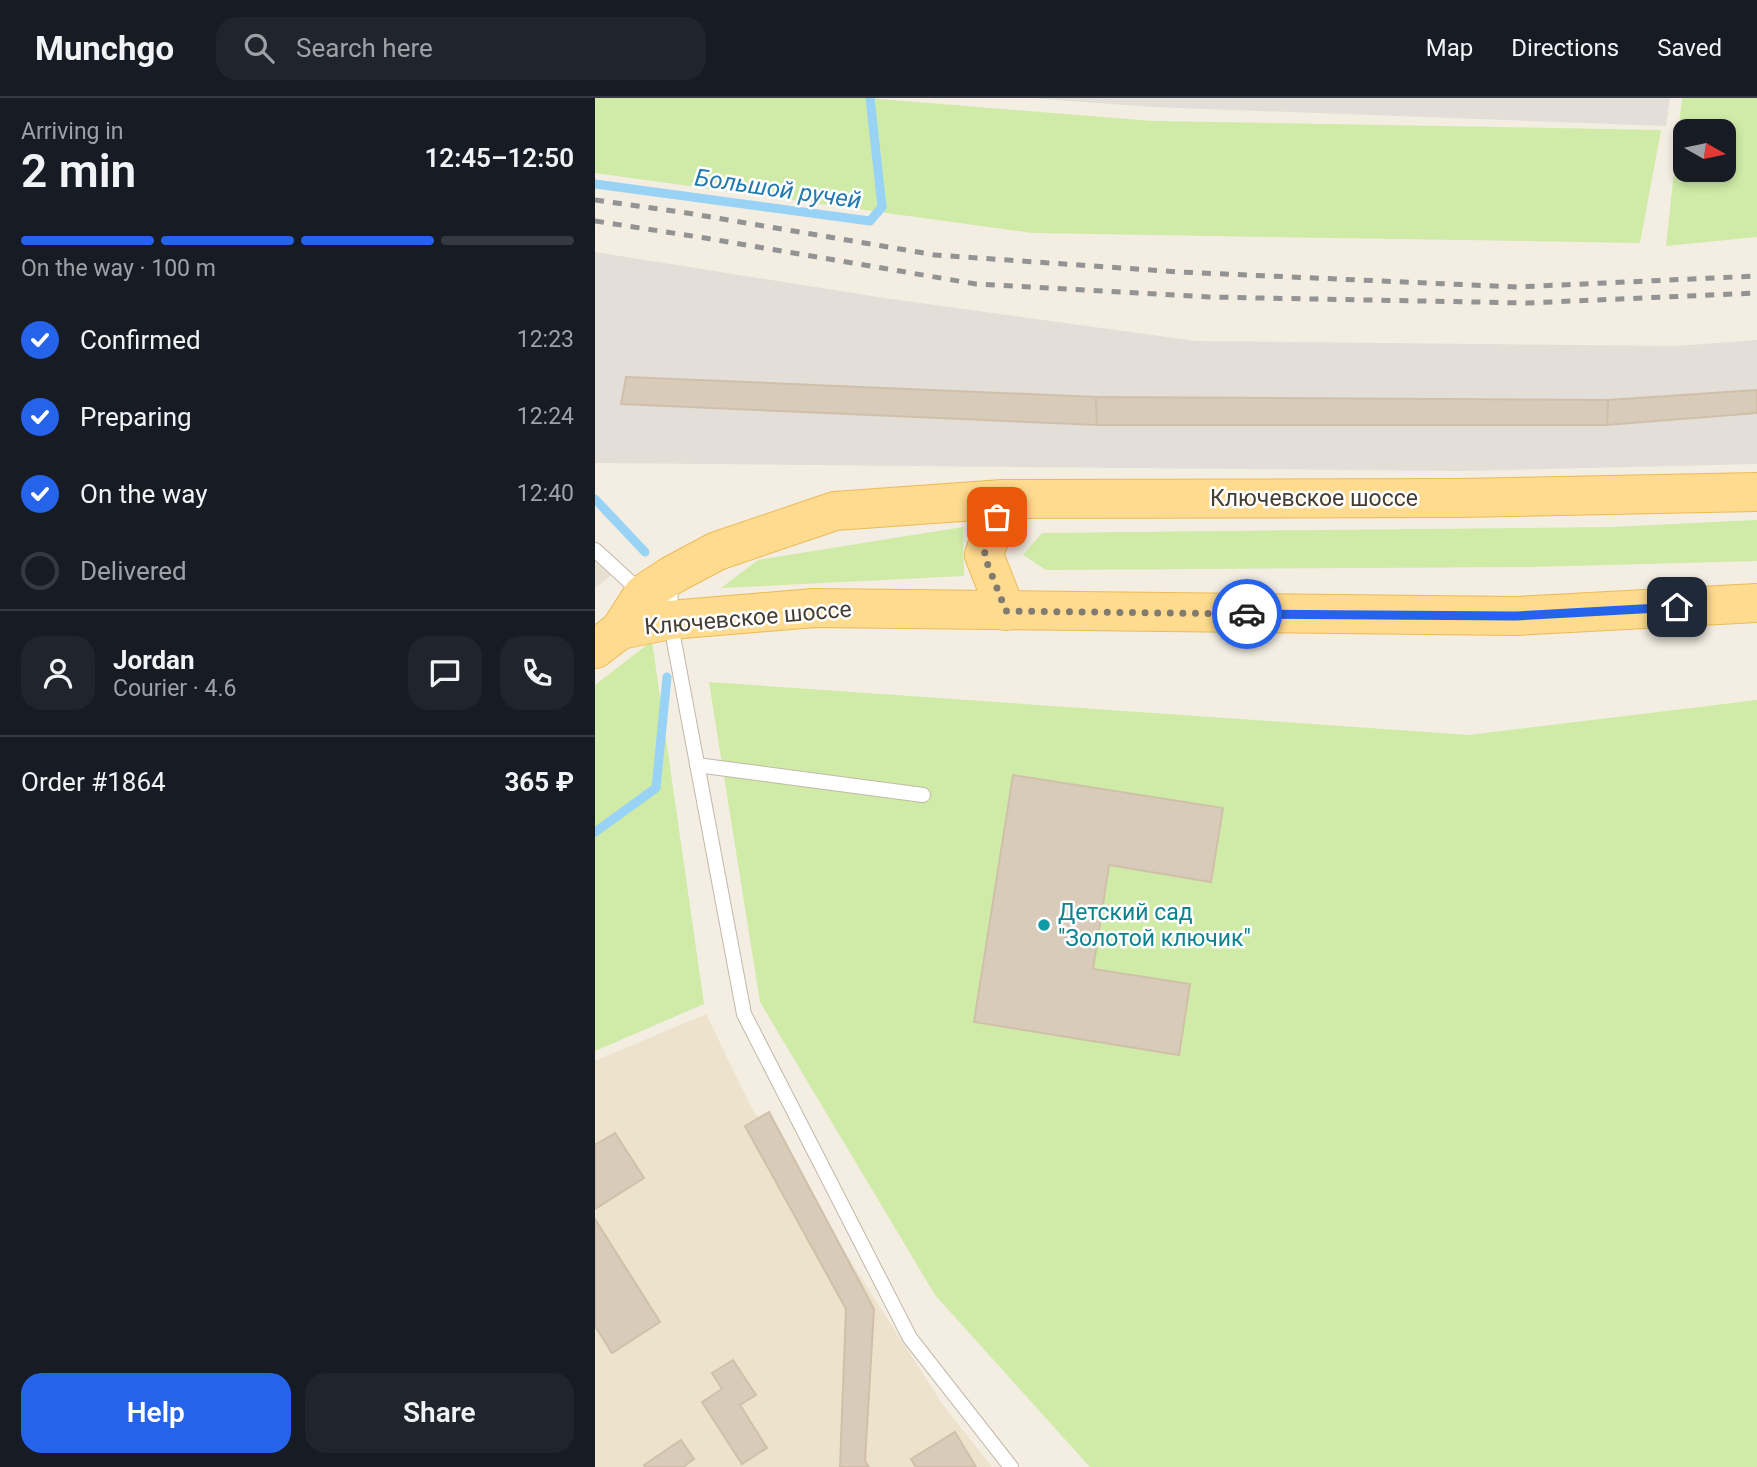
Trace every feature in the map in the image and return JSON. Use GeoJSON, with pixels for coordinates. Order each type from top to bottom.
{"type":"FeatureCollection","features":[{"type":"Feature","properties":{"kind":"main road","name":"Ключевское шоссе"},"geometry":{"type":"LineString","coordinates":[[607,640],[717,551],[835,511],[1003,499],[1458,498],[1757,492]]}},
{"type":"Feature","properties":{"kind":"main road"},"geometry":{"type":"LineString","coordinates":[[1003,499],[984,555],[1006,611]]}},
{"type":"Feature","properties":{"kind":"main road","name":"Ключевское шоссе"},"geometry":{"type":"LineString","coordinates":[[662,596],[814,608],[1516,616],[1757,603]]}},
{"type":"Feature","properties":{"kind":"lane"},"geometry":{"type":"LineString","coordinates":[[595,550],[662,596],[744,1014],[910,1338],[1011,1467]]}},
{"type":"Feature","properties":{"kind":"lane"},"geometry":{"type":"LineString","coordinates":[[697,765],[923,795]]}},
{"type":"Feature","properties":{"kind":"shaded area"},"geometry":{"type":"Polygon","coordinates":[[[1030,98],[1670,98],[1666,126],[1152,107],[1030,98]]]}},
{"type":"Feature","properties":{"kind":"shaded area"},"geometry":{"type":"Polygon","coordinates":[[[595,252],[884,298],[1196,341],[1676,346],[1757,340],[1757,464],[1461,471],[595,463],[595,252]]]}},
{"type":"Feature","properties":{"kind":"shaded area"},"geometry":{"type":"Polygon","coordinates":[[[595,540],[618,570],[595,588],[595,540]]]}},
{"type":"Feature","properties":{"kind":"shaded area"},"geometry":{"type":"Polygon","coordinates":[[[706,1014],[750,1105],[943,1405],[992,1467],[595,1467],[595,1061],[706,1014]]]}},
{"type":"Feature","properties":{"kind":"green space"},"geometry":{"type":"Polygon","coordinates":[[[595,98],[868,98],[1152,121],[1661,130],[1640,243],[1033,233],[595,173],[595,98]]]}},
{"type":"Feature","properties":{"kind":"green space"},"geometry":{"type":"Polygon","coordinates":[[[1682,98],[1757,98],[1757,237],[1666,246],[1673,181],[1736,182],[1736,119],[1680,119],[1682,98]]]}},
{"type":"Feature","properties":{"kind":"green space"},"geometry":{"type":"Polygon","coordinates":[[[1757,520],[1757,561],[1530,567],[1046,570],[1023,555],[1042,533],[1610,527],[1757,520]]]}},
{"type":"Feature","properties":{"kind":"green space"},"geometry":{"type":"Polygon","coordinates":[[[963,527],[964,576],[721,588],[758,560],[963,527]]]}},
{"type":"Feature","properties":{"kind":"green space"},"geometry":{"type":"Polygon","coordinates":[[[652,641],[704,1004],[595,1051],[595,685],[652,641]]]}},
{"type":"Feature","properties":{"kind":"green space"},"geometry":{"type":"Polygon","coordinates":[[[709,682],[1469,735],[1757,700],[1757,1467],[1090,1467],[935,1295],[760,1002],[709,682]]]}},
{"type":"Feature","properties":{"kind":"building"},"geometry":{"type":"Polygon","coordinates":[[[626,377],[1096,397],[1097,425],[621,404],[626,377]]]}},
{"type":"Feature","properties":{"kind":"building"},"geometry":{"type":"Polygon","coordinates":[[[1757,390],[1757,413],[1607,425],[1608,400],[1757,390]]]}},
{"type":"Feature","properties":{"kind":"building"},"geometry":{"type":"Polygon","coordinates":[[[1096,397],[1608,400],[1607,425],[1097,425],[1096,397]]]}},
{"type":"Feature","properties":{"kind":"building","name":"Детский сад \"Золотой ключик\""},"geometry":{"type":"Polygon","coordinates":[[[1013,775],[1223,808],[1211,882],[1109,865],[1093,969],[1190,984],[1179,1055],[974,1022],[1013,775]]]}},
{"type":"Feature","properties":{"kind":"building"},"geometry":{"type":"Polygon","coordinates":[[[769,1112],[874,1309],[865,1461],[869,1467],[840,1467],[846,1309],[745,1126],[769,1112]]]}},
{"type":"Feature","properties":{"kind":"building"},"geometry":{"type":"Polygon","coordinates":[[[615,1133],[644,1178],[595,1209],[595,1145],[615,1133]]]}},
{"type":"Feature","properties":{"kind":"building"},"geometry":{"type":"Polygon","coordinates":[[[595,1219],[660,1322],[612,1353],[595,1326],[595,1219]]]}},
{"type":"Feature","properties":{"kind":"building"},"geometry":{"type":"Polygon","coordinates":[[[733,1360],[756,1395],[740,1405],[767,1448],[742,1464],[702,1402],[722,1389],[712,1373],[733,1360]]]}},
{"type":"Feature","properties":{"kind":"building"},"geometry":{"type":"Polygon","coordinates":[[[955,1432],[976,1467],[916,1467],[911,1459],[955,1432]]]}},
{"type":"Feature","properties":{"kind":"building"},"geometry":{"type":"Polygon","coordinates":[[[681,1440],[694,1459],[683,1467],[645,1467],[644,1465],[681,1440]]]}},
{"type":"Feature","properties":{"kind":"waterway","name":"Большой ручей"},"geometry":{"type":"LineString","coordinates":[[595,184],[870,221],[882,207],[870,98]]}},
{"type":"Feature","properties":{"kind":"waterway","name":"Большой ручей"},"geometry":{"type":"LineString","coordinates":[[595,499],[645,552]]}},
{"type":"Feature","properties":{"kind":"waterway","name":"Большой ручей"},"geometry":{"type":"LineString","coordinates":[[595,832],[656,788],[667,677]]}},
{"type":"Feature","properties":{"kind":"railway"},"geometry":{"type":"LineString","coordinates":[[595,200],[935,255],[1179,272],[1517,287],[1757,276]]}},
{"type":"Feature","properties":{"kind":"railway"},"geometry":{"type":"LineString","coordinates":[[595,221],[976,284],[1209,297],[1527,303],[1757,293]]}},
{"type":"Feature","properties":{"kind":"way so far"},"geometry":{"type":"LineString","coordinates":[[997,517],[984,555],[1006,611],[1247,614]]}},
{"type":"Feature","properties":{"kind":"place","name":"Детский сад \"Золотой ключик\""},"geometry":{"type":"Point","coordinates":[1044,925]}},
{"type":"Feature","properties":{"kind":"route"},"geometry":{"type":"LineString","coordinates":[[1247,614],[1516,616],[1677,607]]}}]}
